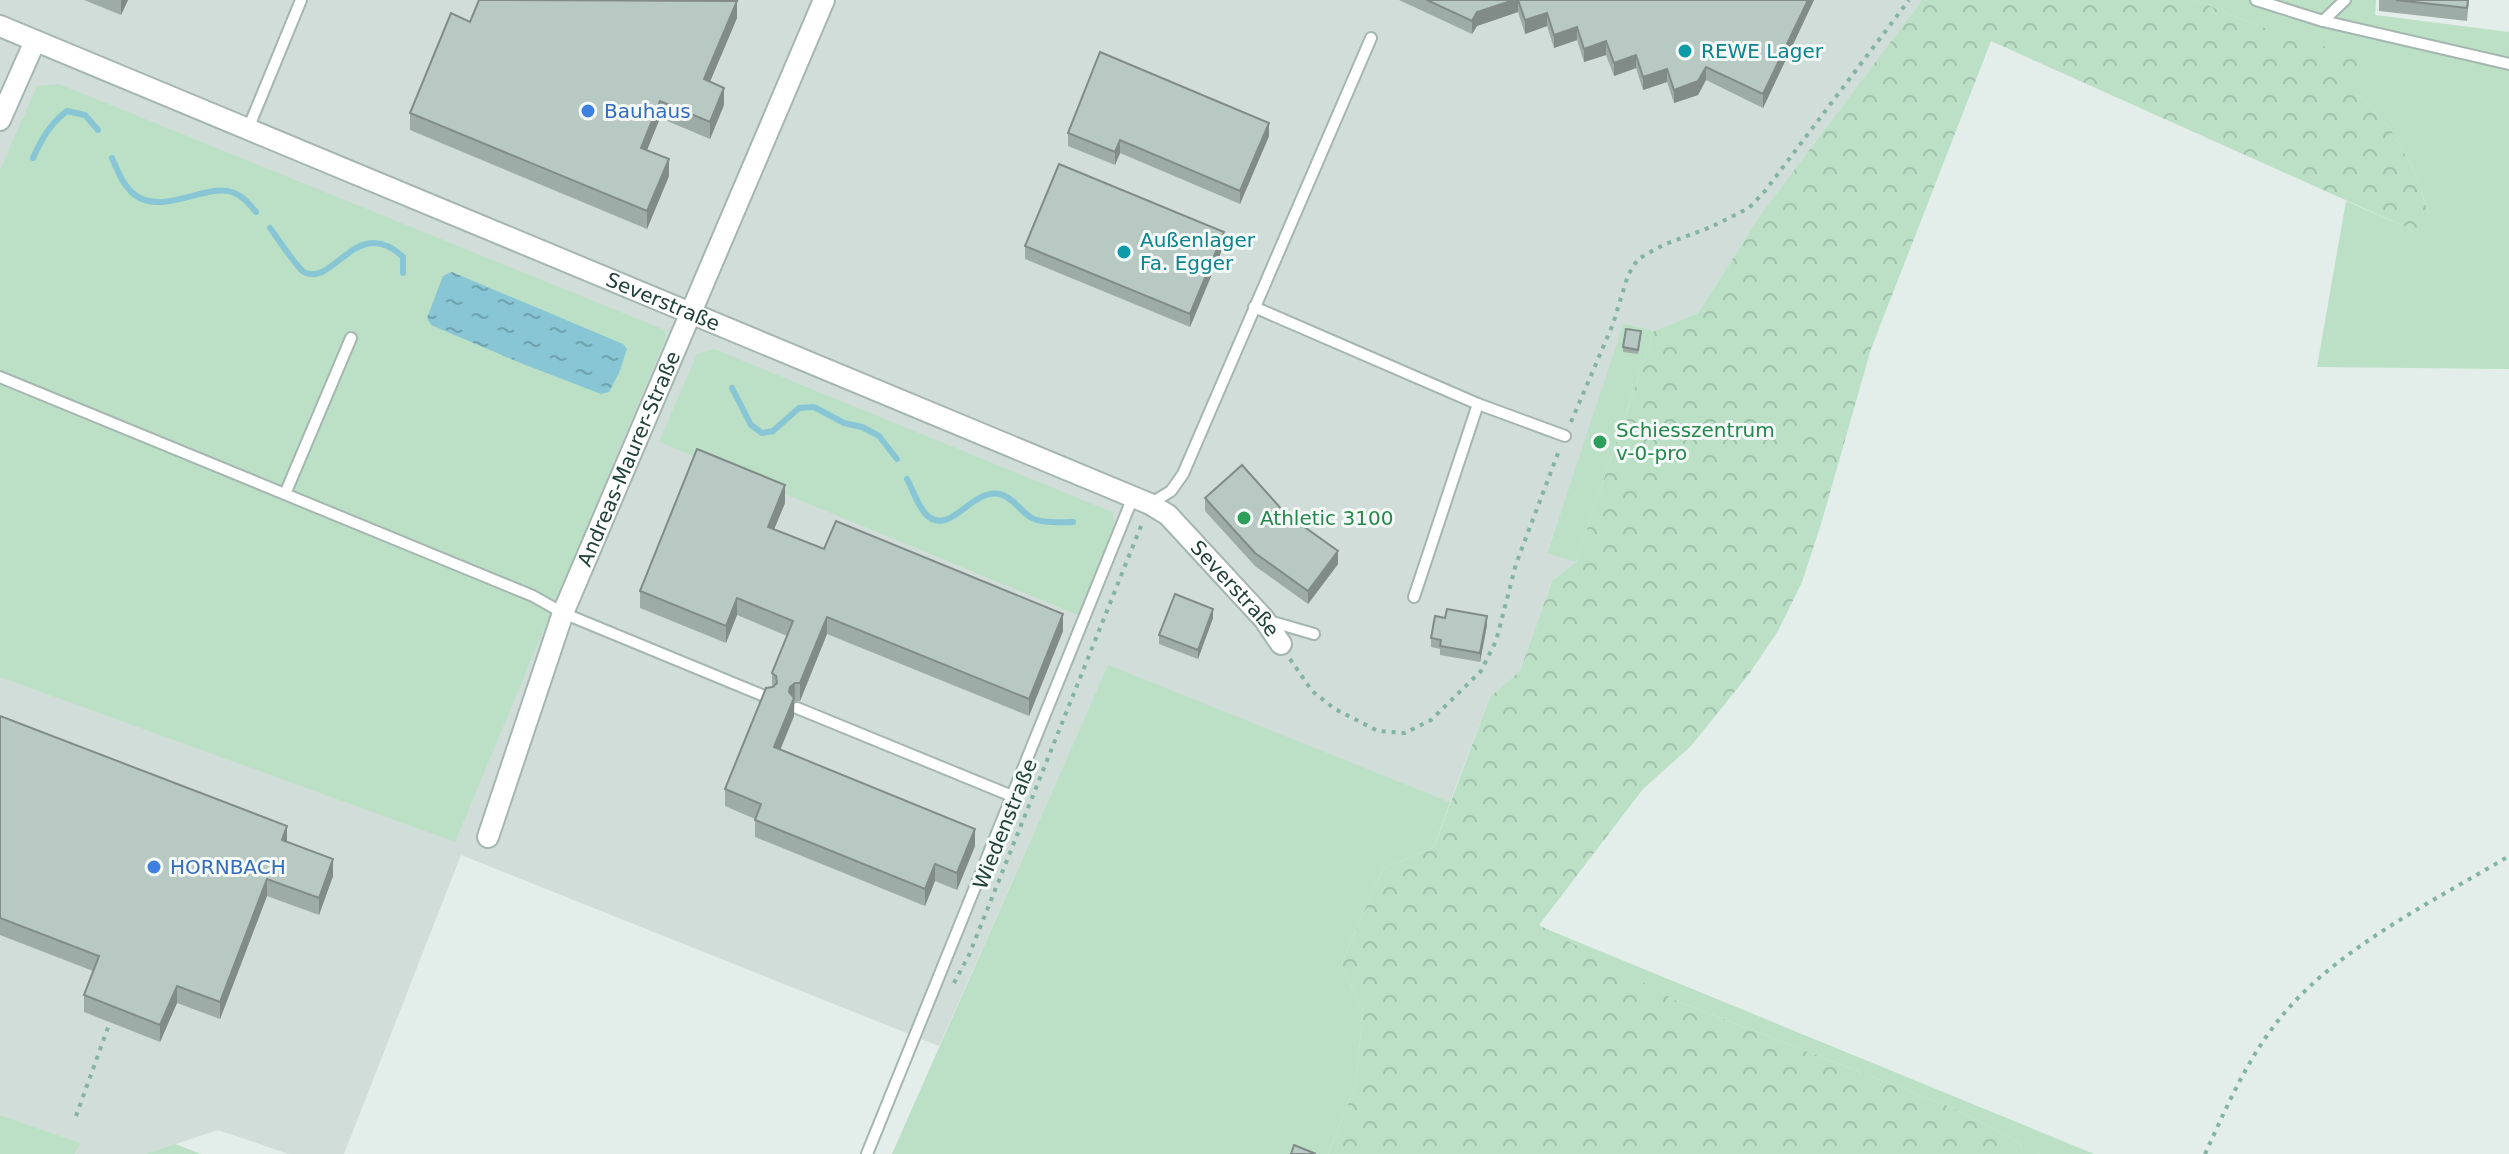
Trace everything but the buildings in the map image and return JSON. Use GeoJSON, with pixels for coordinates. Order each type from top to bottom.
{"type":"FeatureCollection","features":[{"type":"Feature","properties":{"kind":"street","name":"Andreas-Maurer-Straße"},"geometry":{"type":"LineString","coordinates":[[488,837],[563,613],[824,0]]}},
{"type":"Feature","properties":{"kind":"street","name":"Severstraße"},"geometry":{"type":"LineString","coordinates":[[0,26],[1141,500],[1168,515],[1264,619],[1281,644]]}},
{"type":"Feature","properties":{"kind":"street"},"geometry":{"type":"LineString","coordinates":[[0,120],[35,41]]}},
{"type":"Feature","properties":{"kind":"lane"},"geometry":{"type":"LineString","coordinates":[[248,129],[301,0]]}},
{"type":"Feature","properties":{"kind":"lane"},"geometry":{"type":"LineString","coordinates":[[2256,0],[2323,21],[2509,64]]}},
{"type":"Feature","properties":{"kind":"lane"},"geometry":{"type":"LineString","coordinates":[[2323,21],[2345,0]]}},
{"type":"Feature","properties":{"kind":"lane"},"geometry":{"type":"LineString","coordinates":[[867,1154],[1012,796],[1141,500],[1171,491],[1183,474],[1371,38]]}},
{"type":"Feature","properties":{"kind":"lane"},"geometry":{"type":"LineString","coordinates":[[1254,307],[1478,404],[1565,436]]}},
{"type":"Feature","properties":{"kind":"lane"},"geometry":{"type":"LineString","coordinates":[[285,494],[351,338]]}},
{"type":"Feature","properties":{"kind":"lane"},"geometry":{"type":"LineString","coordinates":[[0,377],[533,596],[563,613],[769,698]]}},
{"type":"Feature","properties":{"kind":"lane"},"geometry":{"type":"LineString","coordinates":[[1414,597],[1478,404]]}},
{"type":"Feature","properties":{"kind":"lane"},"geometry":{"type":"LineString","coordinates":[[1264,619],[1314,634]]}},
{"type":"Feature","properties":{"kind":"lane"},"geometry":{"type":"LineString","coordinates":[[797,708],[1012,796]]}},
{"type":"Feature","properties":{"kind":"path"},"geometry":{"type":"LineString","coordinates":[[1281,644],[1312,691],[1335,709],[1378,731],[1405,733],[1431,720],[1481,671],[1496,641],[1516,564],[1565,436],[1613,324],[1628,275],[1638,259],[1749,208],[1909,0]]}},
{"type":"Feature","properties":{"kind":"path","name":"Wiedenstraße"},"geometry":{"type":"LineString","coordinates":[[954,983],[975,941],[1094,647],[1141,500]]}},
{"type":"Feature","properties":{"kind":"path"},"geometry":{"type":"LineString","coordinates":[[2205,1154],[2251,1059],[2287,1009],[2311,985],[2387,929],[2509,856]]}},
{"type":"Feature","properties":{"kind":"path"},"geometry":{"type":"LineString","coordinates":[[76,1116],[110,1022]]}},
{"type":"Feature","properties":{"kind":"shaded area"},"geometry":{"type":"Polygon","coordinates":[[[0,0],[1922,0],[1761,214],[1698,313],[1654,331],[1625,323],[1547,552],[1576,562],[1552,581],[1520,671],[1490,697],[1450,802],[1108,666],[939,1046],[461,855],[344,1154],[289,1154],[218,1130],[145,1154],[75,1154],[79,1143],[0,1115],[0,0]]]}},
{"type":"Feature","properties":{"kind":"green space"},"geometry":{"type":"Polygon","coordinates":[[[1922,0],[2195,0],[2258,26],[2369,60],[2358,95],[2389,127],[2412,166],[2429,214],[2422,226],[2410,229],[1991,41],[1871,349],[1802,582],[1778,631],[1749,674],[1691,746],[1643,789],[1539,925],[1677,1001],[1955,1109],[2040,1154],[1328,1154],[1356,1084],[1363,1012],[1341,964],[1383,869],[1434,847],[1490,697],[1520,671],[1552,581],[1576,562],[1654,331],[1698,313],[1761,214],[1922,0]]]}},
{"type":"Feature","properties":{"kind":"green space"},"geometry":{"type":"Polygon","coordinates":[[[2195,0],[2376,0],[2375,15],[2509,32],[2509,369],[2317,367],[2346,201],[2410,229],[2429,213],[2412,166],[2389,127],[2358,95],[2258,26],[2195,0]]]}},
{"type":"Feature","properties":{"kind":"green space"},"geometry":{"type":"Polygon","coordinates":[[[59,84],[665,330],[666,337],[455,842],[0,677],[0,170],[37,86],[59,84]]]}},
{"type":"Feature","properties":{"kind":"green space","name":"Schiesszentrum v-0-pro"},"geometry":{"type":"Polygon","coordinates":[[[1624,323],[1654,331],[1576,562],[1547,553],[1624,323]]]}},
{"type":"Feature","properties":{"kind":"green space"},"geometry":{"type":"Polygon","coordinates":[[[714,349],[1112,512],[1115,524],[1078,615],[659,442],[697,354],[714,349]]]}},
{"type":"Feature","properties":{"kind":"green space"},"geometry":{"type":"Polygon","coordinates":[[[1108,665],[1450,802],[1434,847],[1383,869],[1341,964],[1363,1012],[1356,1084],[1328,1154],[892,1154],[1108,665]]]}},
{"type":"Feature","properties":{"kind":"green space"},"geometry":{"type":"Polygon","coordinates":[[[1539,926],[2094,1154],[2040,1154],[1955,1109],[1677,1001],[1539,926]]]}},
{"type":"Feature","properties":{"kind":"green space"},"geometry":{"type":"Polygon","coordinates":[[[0,1115],[80,1143],[75,1154],[0,1154],[0,1115]]]}},
{"type":"Feature","properties":{"kind":"green space"},"geometry":{"type":"Polygon","coordinates":[[[175,1144],[201,1154],[145,1154],[175,1144]]]}},
{"type":"Feature","properties":{"kind":"water"},"geometry":{"type":"Polygon","coordinates":[[[452,272],[623,344],[627,349],[609,392],[601,394],[431,325],[427,318],[443,276],[452,272]]]}},
{"type":"Feature","properties":{"kind":"waterway"},"geometry":{"type":"LineString","coordinates":[[33,158],[47,132],[67,111],[85,115],[98,130]]}},
{"type":"Feature","properties":{"kind":"waterway"},"geometry":{"type":"LineString","coordinates":[[112,158],[127,187],[146,201],[171,201],[222,190],[239,195],[256,212]]}},
{"type":"Feature","properties":{"kind":"waterway"},"geometry":{"type":"LineString","coordinates":[[270,228],[304,272],[315,274],[325,270],[359,247],[372,243],[387,246],[403,257],[403,273]]}},
{"type":"Feature","properties":{"kind":"waterway"},"geometry":{"type":"LineString","coordinates":[[732,388],[751,425],[762,433],[773,431],[799,408],[814,407],[879,436],[897,459]]}},
{"type":"Feature","properties":{"kind":"waterway"},"geometry":{"type":"LineString","coordinates":[[907,479],[922,510],[938,521],[954,516],[980,497],[1000,494],[1035,519],[1073,522]]}},
{"type":"Feature","properties":{"kind":"place","name":"REWE Lager"},"geometry":{"type":"Point","coordinates":[1685,51]}},
{"type":"Feature","properties":{"kind":"place","name":"Bauhaus"},"geometry":{"type":"Point","coordinates":[588,111]}},
{"type":"Feature","properties":{"kind":"place","name":"Außenlager Fa. Egger"},"geometry":{"type":"Point","coordinates":[1124,252]}},
{"type":"Feature","properties":{"kind":"place","name":"Schiesszentrum v-0-pro"},"geometry":{"type":"Point","coordinates":[1600,442]}},
{"type":"Feature","properties":{"kind":"place","name":"Athletic 3100"},"geometry":{"type":"Point","coordinates":[1244,518]}},
{"type":"Feature","properties":{"kind":"place","name":"HORNBACH"},"geometry":{"type":"Point","coordinates":[154,867]}}]}
